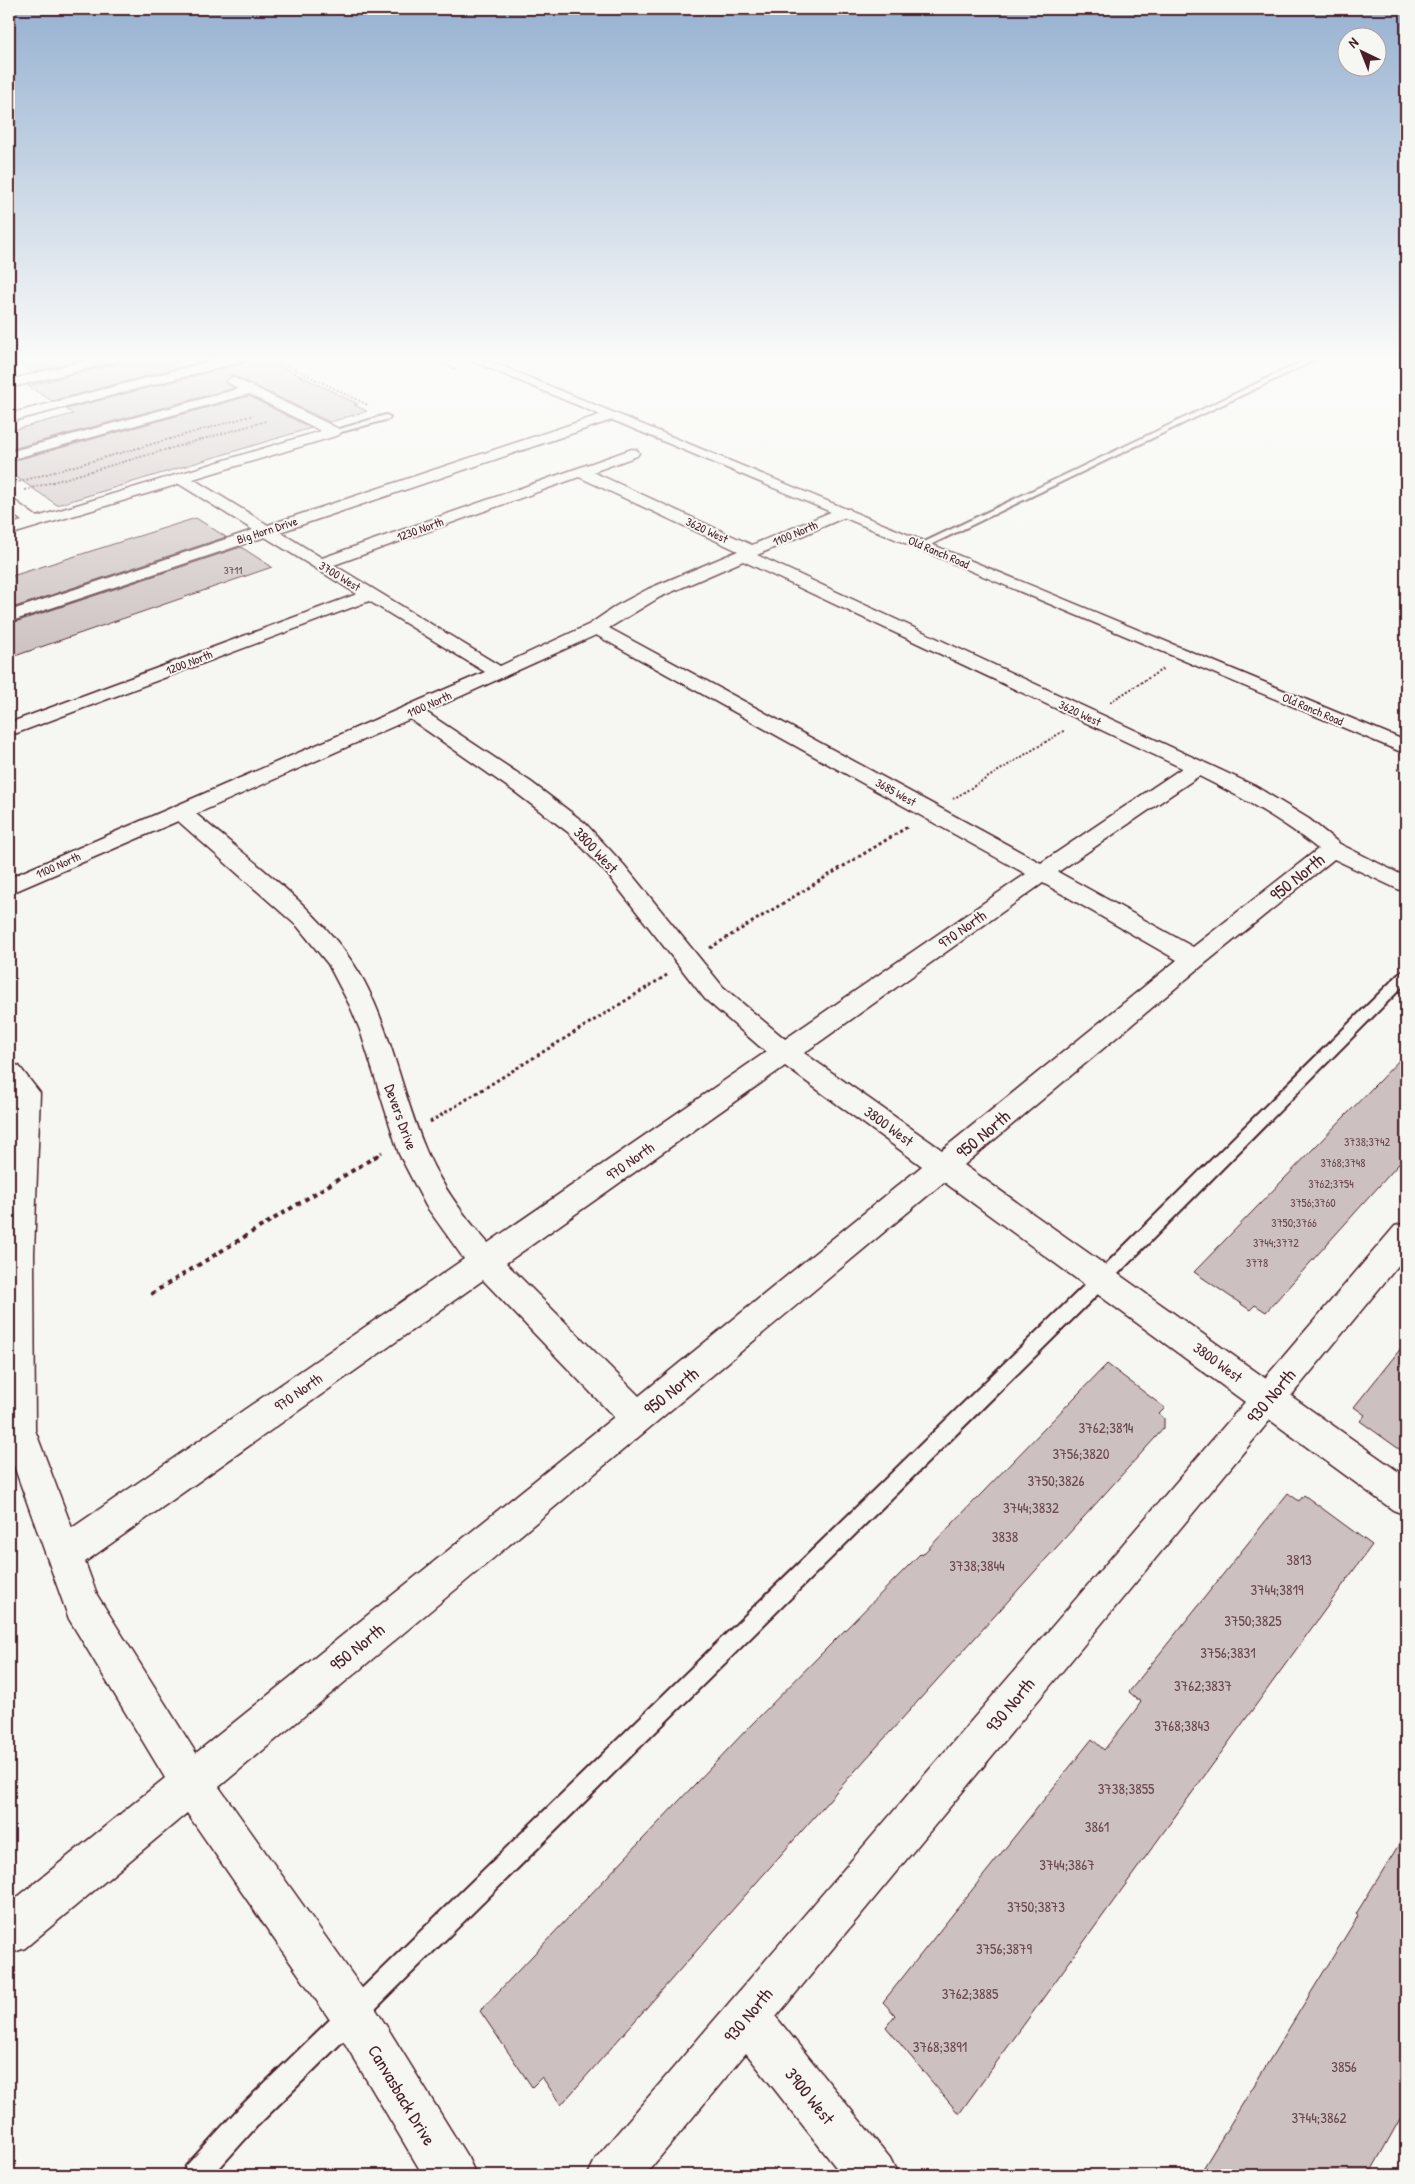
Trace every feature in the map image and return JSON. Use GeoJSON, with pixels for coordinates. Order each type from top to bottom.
{"type":"FeatureCollection","features":[{"type":"Feature","properties":{"kind":"street"},"geometry":{"type":"LineString","coordinates":[[9,530],[241,460]]}},
{"type":"Feature","properties":{"kind":"street","name":"Big Horn Drive"},"geometry":{"type":"LineString","coordinates":[[9,616],[479,460]]}},
{"type":"Feature","properties":{"kind":"street","name":"1230 North"},"geometry":{"type":"LineString","coordinates":[[321,564],[613,460]]}},
{"type":"Feature","properties":{"kind":"street","name":"Old Ranch Road"},"geometry":{"type":"LineString","coordinates":[[717,460],[1406,748]]}},
{"type":"Feature","properties":{"kind":"street","name":"3620 West"},"geometry":{"type":"LineString","coordinates":[[580,472],[1248,791],[1300,824],[1332,849],[1406,886]]}},
{"type":"Feature","properties":{"kind":"street","name":"3700 West"},"geometry":{"type":"LineString","coordinates":[[180,478],[499,673]]}},
{"type":"Feature","properties":{"kind":"street"},"geometry":{"type":"LineString","coordinates":[[9,504],[34,522]]}},
{"type":"Feature","properties":{"kind":"street","name":"1100 North"},"geometry":{"type":"LineString","coordinates":[[9,887],[499,673],[596,628],[636,602],[844,512]]}},
{"type":"Feature","properties":{"kind":"street","name":"1200 North"},"geometry":{"type":"LineString","coordinates":[[9,730],[370,594]]}},
{"type":"Feature","properties":{"kind":"street","name":"3685 West"},"geometry":{"type":"LineString","coordinates":[[596,628],[1042,873],[1194,959]]}},
{"type":"Feature","properties":{"kind":"street","name":"3800 West"},"geometry":{"type":"LineString","coordinates":[[411,712],[530,792],[577,828],[616,870],[714,993],[760,1034],[1406,1498]]}},
{"type":"Feature","properties":{"kind":"street","name":"970 North"},"geometry":{"type":"LineString","coordinates":[[64,1555],[1042,873],[1197,768]]}},
{"type":"Feature","properties":{"kind":"street","name":"Devers Drive"},"geometry":{"type":"LineString","coordinates":[[181,812],[307,922],[340,962],[363,1006],[409,1142],[424,1177],[444,1211],[485,1262],[638,1418]]}},
{"type":"Feature","properties":{"kind":"street","name":"950 North"},"geometry":{"type":"LineString","coordinates":[[9,1932],[638,1418],[1194,959],[1332,849]]}},
{"type":"Feature","properties":{"kind":"street"},"geometry":{"type":"LineString","coordinates":[[9,1072],[26,1093],[14,1255],[13,1433]]}},
{"type":"Feature","properties":{"kind":"street","name":"930 North"},"geometry":{"type":"LineString","coordinates":[[613,2175],[1406,1235]]}},
{"type":"Feature","properties":{"kind":"street","name":"Canvasback Drive"},"geometry":{"type":"LineString","coordinates":[[13,1433],[64,1555],[82,1606],[191,1783],[353,2014],[451,2175]]}},
{"type":"Feature","properties":{"kind":"street","name":"3900 West"},"geometry":{"type":"LineString","coordinates":[[747,2017],[873,2175]]}},
{"type":"Feature","properties":{"kind":"lane"},"geometry":{"type":"LineString","coordinates":[[923,545],[1102,460]]}},
{"type":"Feature","properties":{"kind":"lane"},"geometry":{"type":"LineString","coordinates":[[195,2175],[248,2117],[1102,1279],[1406,975]]}},
{"type":"Feature","properties":{"kind":"path"},"geometry":{"type":"LineString","coordinates":[[14,483],[98,460]]}},
{"type":"Feature","properties":{"kind":"path"},"geometry":{"type":"LineString","coordinates":[[24,490],[129,460]]}},
{"type":"Feature","properties":{"kind":"path"},"geometry":{"type":"LineString","coordinates":[[94,461],[104,467]]}},
{"type":"Feature","properties":{"kind":"path"},"geometry":{"type":"LineString","coordinates":[[1107,704],[1163,669]]}},
{"type":"Feature","properties":{"kind":"path"},"geometry":{"type":"LineString","coordinates":[[948,802],[1068,728]]}},
{"type":"Feature","properties":{"kind":"path"},"geometry":{"type":"LineString","coordinates":[[708,950],[914,823]]}},
{"type":"Feature","properties":{"kind":"path"},"geometry":{"type":"LineString","coordinates":[[446,1112],[667,975]]}},
{"type":"Feature","properties":{"kind":"path"},"geometry":{"type":"LineString","coordinates":[[150,1294],[368,1160]]}},
{"type":"Feature","properties":{"kind":"building"},"geometry":{"type":"Polygon","coordinates":[[[17,460],[206,460],[57,505],[9,472],[9,462],[17,460]]]}},
{"type":"Feature","properties":{"kind":"building"},"geometry":{"type":"Polygon","coordinates":[[[196,518],[226,537],[9,609],[9,577],[196,518]]]}},
{"type":"Feature","properties":{"kind":"building"},"geometry":{"type":"Polygon","coordinates":[[[241,547],[272,567],[9,658],[9,624],[241,547]]]}},
{"type":"Feature","properties":{"kind":"building"},"geometry":{"type":"Polygon","coordinates":[[[1406,1053],[1406,1156],[1266,1312],[1255,1305],[1250,1310],[1194,1272],[1406,1053]]]}},
{"type":"Feature","properties":{"kind":"building"},"geometry":{"type":"Polygon","coordinates":[[[1406,1342],[1406,1454],[1360,1421],[1365,1415],[1354,1407],[1406,1342]]]}},
{"type":"Feature","properties":{"kind":"building"},"geometry":{"type":"Polygon","coordinates":[[[1107,1364],[1165,1408],[1159,1414],[1164,1418],[1164,1428],[837,1791],[561,2105],[542,2077],[532,2087],[480,2011],[750,1726],[920,1554],[922,1555],[1107,1364]]]}},
{"type":"Feature","properties":{"kind":"building"},"geometry":{"type":"Polygon","coordinates":[[[1288,1493],[1299,1501],[1304,1495],[1372,1545],[959,2114],[886,2027],[895,2015],[883,2002],[1092,1739],[1104,1750],[1141,1702],[1129,1692],[1288,1493]]]}},
{"type":"Feature","properties":{"kind":"building"},"geometry":{"type":"Polygon","coordinates":[[[1406,1833],[1406,2108],[1369,2175],[1199,2175],[1358,1916],[1356,1914],[1406,1833]]]}}]}
